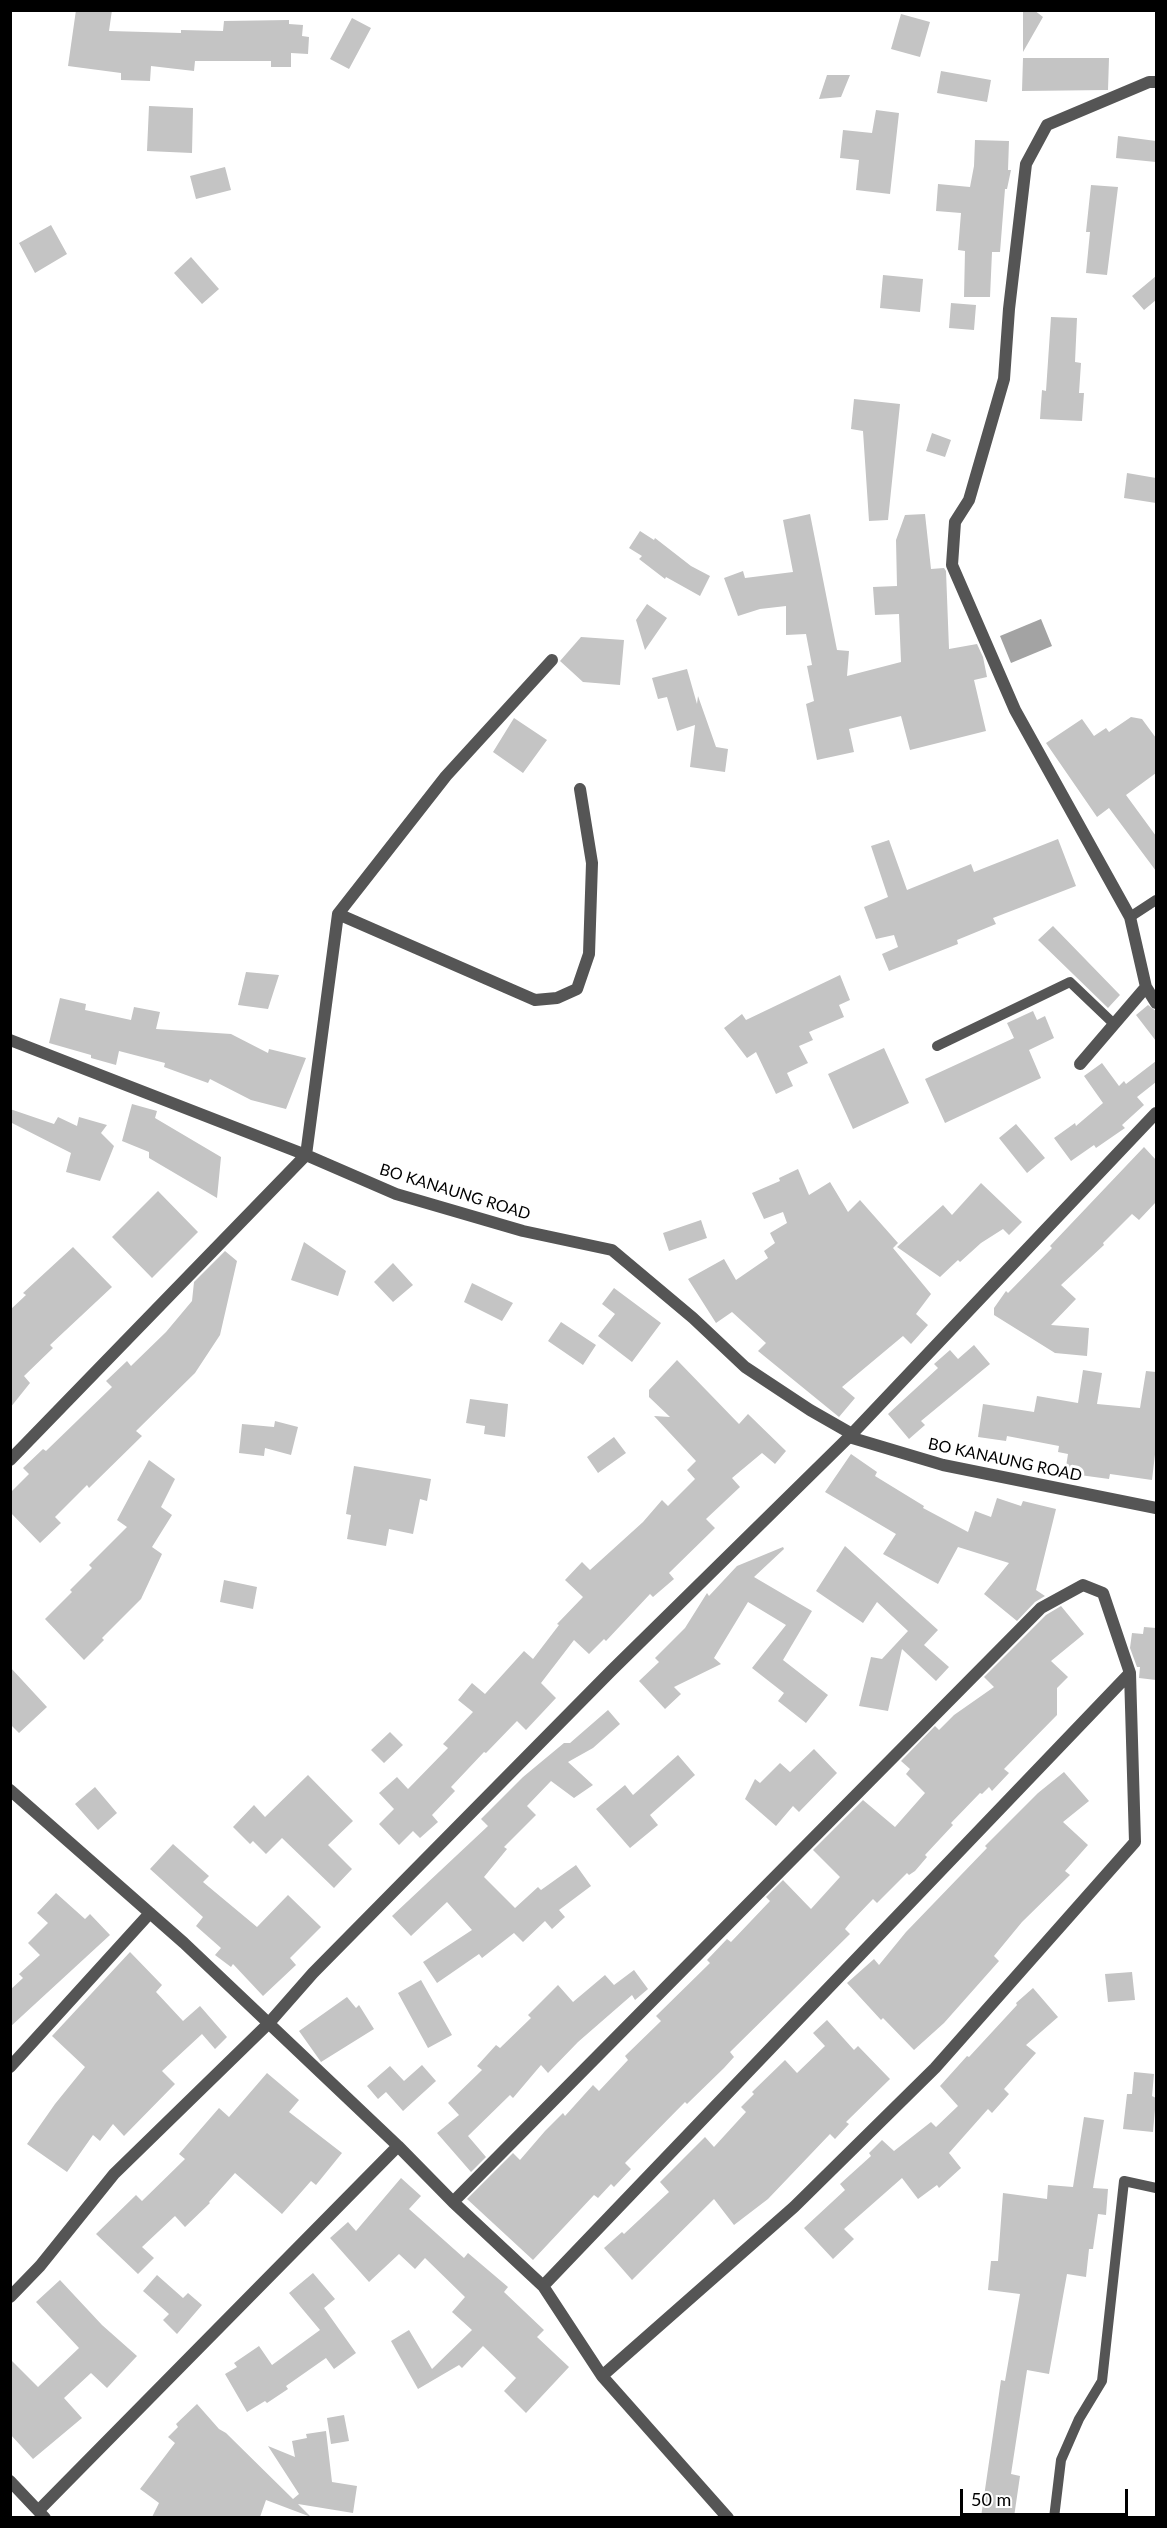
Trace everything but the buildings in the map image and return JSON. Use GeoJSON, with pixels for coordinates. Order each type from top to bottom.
{"type":"FeatureCollection","features":[{"type":"Feature","properties":{"kind":"street"},"geometry":{"type":"LineString","coordinates":[[1156,82],[1139,86],[1047,125],[1026,164],[1009,309],[1004,379],[969,500],[955,522],[952,565],[1014,710],[1130,917],[1146,987],[1156,1003]]}},
{"type":"Feature","properties":{"kind":"street"},"geometry":{"type":"LineString","coordinates":[[10,1460],[306,1155],[338,914],[446,776],[552,660]]}},
{"type":"Feature","properties":{"kind":"street"},"geometry":{"type":"LineString","coordinates":[[338,914],[536,1000],[557,998],[577,988],[589,954],[591,863],[580,789]]}},
{"type":"Feature","properties":{"kind":"street"},"geometry":{"type":"LineString","coordinates":[[1080,1064],[1146,987]]}},
{"type":"Feature","properties":{"kind":"street","name":"BO KANAUNG ROAD"},"geometry":{"type":"LineString","coordinates":[[10,1040],[306,1155],[396,1194],[523,1231],[612,1250],[693,1318],[745,1367],[850,1435],[943,1465],[1156,1508]]}},
{"type":"Feature","properties":{"kind":"street"},"geometry":{"type":"LineString","coordinates":[[10,2297],[40,2266],[114,2174],[269,2023],[313,1973],[603,1679],[850,1435],[1156,1113]]}},
{"type":"Feature","properties":{"kind":"street"},"geometry":{"type":"LineString","coordinates":[[453,2202],[1041,1608],[1083,1584],[1103,1593],[1130,1672],[1135,1842],[935,2068],[794,2207],[602,2376]]}},
{"type":"Feature","properties":{"kind":"street"},"geometry":{"type":"LineString","coordinates":[[543,2286],[1130,1672]]}},
{"type":"Feature","properties":{"kind":"street"},"geometry":{"type":"LineString","coordinates":[[11,1792],[150,1913],[269,2023],[543,2286],[602,2376],[728,2517]]}},
{"type":"Feature","properties":{"kind":"street"},"geometry":{"type":"LineString","coordinates":[[10,2067],[150,1913]]}},
{"type":"Feature","properties":{"kind":"street"},"geometry":{"type":"LineString","coordinates":[[10,2481],[42,2514],[398,2146]]}},
{"type":"Feature","properties":{"kind":"lane"},"geometry":{"type":"LineString","coordinates":[[1130,917],[1156,900]]}},
{"type":"Feature","properties":{"kind":"lane"},"geometry":{"type":"LineString","coordinates":[[937,1046],[1070,982],[1114,1024]]}},
{"type":"Feature","properties":{"kind":"lane"},"geometry":{"type":"LineString","coordinates":[[1054,2517],[1061,2460],[1079,2419],[1102,2381],[1124,2181],[1156,2188]]}},
{"type":"Feature","properties":{"kind":"shaded area"},"geometry":{"type":"Polygon","coordinates":[[[1041,619],[1052,646],[1011,663],[1000,636],[1041,619]]]}}]}
